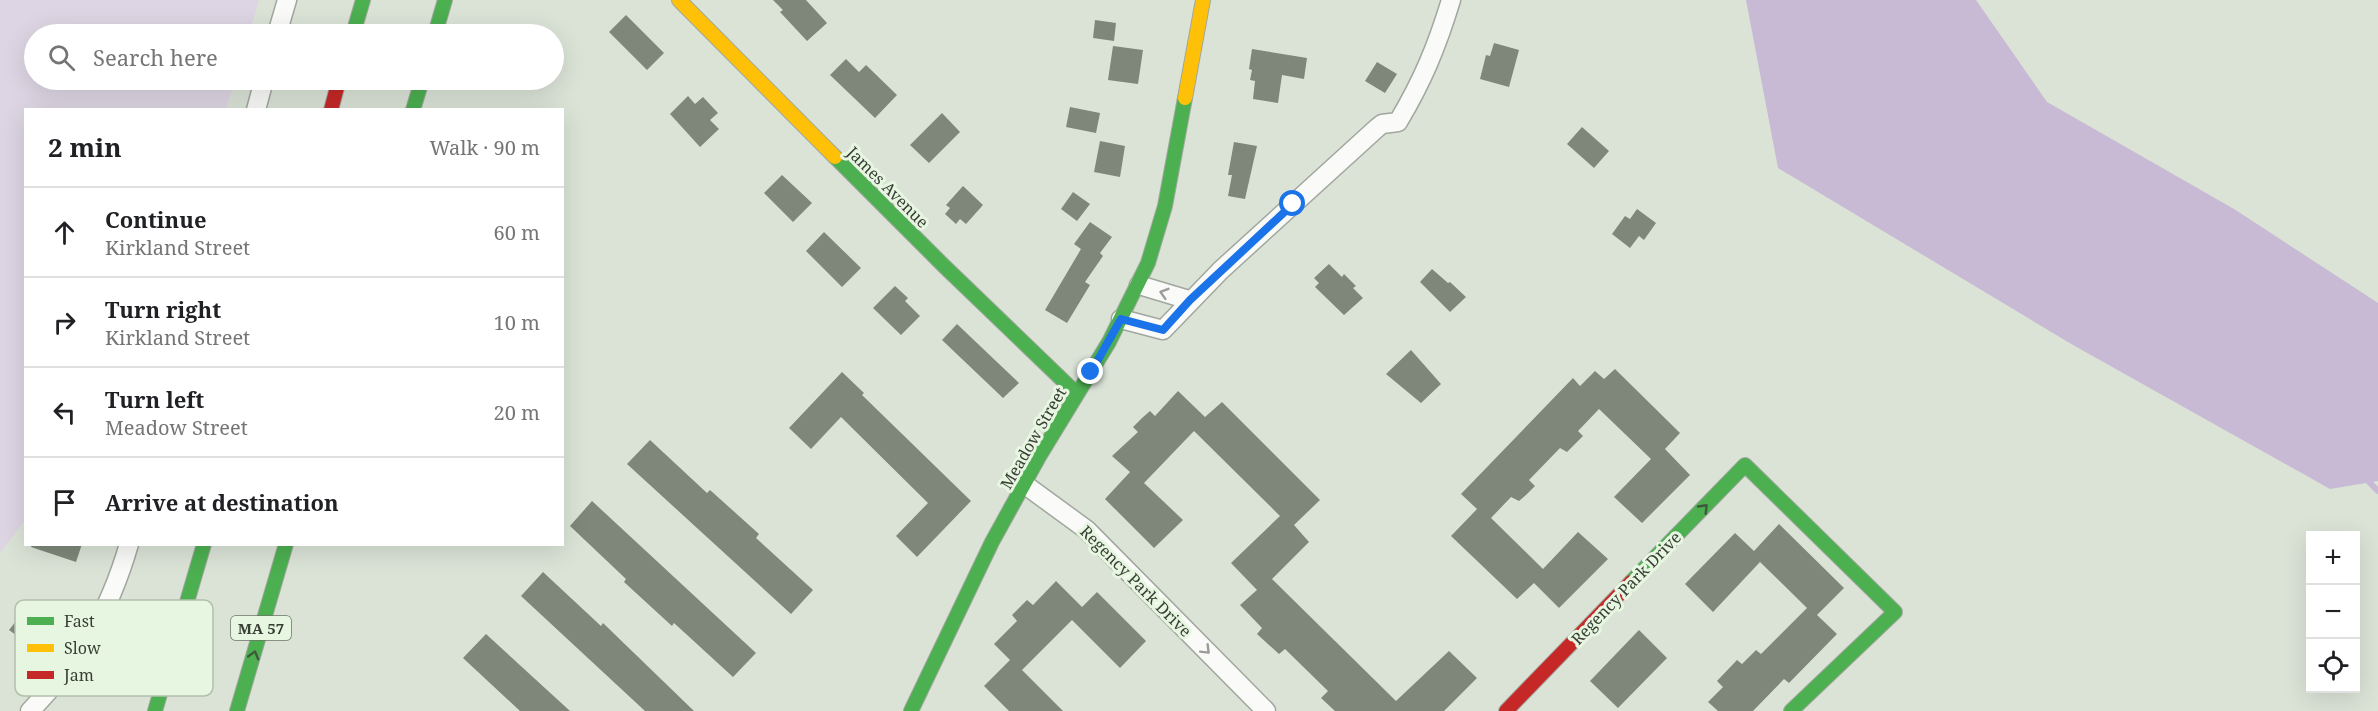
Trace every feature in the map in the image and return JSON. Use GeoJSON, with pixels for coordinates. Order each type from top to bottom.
{"type":"FeatureCollection","features":[{"type":"Feature","properties":{"kind":"main road"},"geometry":{"type":"LineString","coordinates":[[355,24],[363,0]]}},
{"type":"Feature","properties":{"kind":"main road"},"geometry":{"type":"LineString","coordinates":[[438,24],[445,0]]}},
{"type":"Feature","properties":{"kind":"main road","name":"James Avenue"},"geometry":{"type":"LineString","coordinates":[[679,0],[944,266],[1077,394]]}},
{"type":"Feature","properties":{"kind":"main road","name":"Meadow Street"},"geometry":{"type":"LineString","coordinates":[[911,711],[964,597],[1024,484],[1121,319],[1152,253],[1166,207],[1203,0]]}},
{"type":"Feature","properties":{"kind":"main road"},"geometry":{"type":"LineString","coordinates":[[332,108],[336,90]]}},
{"type":"Feature","properties":{"kind":"main road"},"geometry":{"type":"LineString","coordinates":[[414,108],[419,90]]}},
{"type":"Feature","properties":{"kind":"main road","name":"Regency Park Drive"},"geometry":{"type":"LineString","coordinates":[[1513,709],[1745,465],[1895,612],[1791,711]]}},
{"type":"Feature","properties":{"kind":"main road"},"geometry":{"type":"LineString","coordinates":[[188,600],[203,546]]}},
{"type":"Feature","properties":{"kind":"main road","name":"MA 57"},"geometry":{"type":"LineString","coordinates":[[237,711],[285,546]]}},
{"type":"Feature","properties":{"kind":"main road"},"geometry":{"type":"LineString","coordinates":[[155,711],[159,696]]}},
{"type":"Feature","properties":{"kind":"street"},"geometry":{"type":"LineString","coordinates":[[280,24],[287,0]]}},
{"type":"Feature","properties":{"kind":"street"},"geometry":{"type":"LineString","coordinates":[[1121,319],[1163,330],[1190,300],[1377,128],[1382,124],[1398,122],[1416,91],[1436,48],[1451,0]]}},
{"type":"Feature","properties":{"kind":"street"},"geometry":{"type":"LineString","coordinates":[[257,108],[261,90]]}},
{"type":"Feature","properties":{"kind":"street"},"geometry":{"type":"LineString","coordinates":[[1138,285],[1190,300]]}},
{"type":"Feature","properties":{"kind":"street","name":"Regency Park Drive"},"geometry":{"type":"LineString","coordinates":[[1024,484],[1087,530],[1266,711]]}},
{"type":"Feature","properties":{"kind":"street"},"geometry":{"type":"LineString","coordinates":[[109,600],[128,546]]}},
{"type":"Feature","properties":{"kind":"street"},"geometry":{"type":"LineString","coordinates":[[30,711],[44,696]]}},
{"type":"Feature","properties":{"kind":"shaded area"},"geometry":{"type":"Polygon","coordinates":[[[0,0],[259,0],[252,24],[24,24],[24,90],[232,90],[226,108],[24,108],[24,521],[0,553],[0,0]]]}},
{"type":"Feature","properties":{"kind":"shaded area"},"geometry":{"type":"Polygon","coordinates":[[[1746,0],[1976,0],[2047,102],[2234,209],[2378,303],[2378,481],[2330,489],[2073,345],[1778,168],[1746,0]]]}},
{"type":"Feature","properties":{"kind":"building"},"geometry":{"type":"Polygon","coordinates":[[[773,0],[806,0],[827,23],[807,41],[780,12],[783,10],[773,0]]]}},
{"type":"Feature","properties":{"kind":"building"},"geometry":{"type":"Polygon","coordinates":[[[626,15],[664,53],[647,70],[609,32],[626,15]]]}},
{"type":"Feature","properties":{"kind":"building"},"geometry":{"type":"Polygon","coordinates":[[[1095,20],[1116,23],[1114,41],[1093,38],[1095,20]]]}},
{"type":"Feature","properties":{"kind":"building"},"geometry":{"type":"Polygon","coordinates":[[[1494,43],[1519,50],[1509,87],[1480,79],[1486,55],[1490,56],[1494,43]]]}},
{"type":"Feature","properties":{"kind":"building"},"geometry":{"type":"Polygon","coordinates":[[[1113,46],[1143,50],[1138,84],[1108,80],[1113,46]]]}},
{"type":"Feature","properties":{"kind":"building"},"geometry":{"type":"Polygon","coordinates":[[[1252,49],[1307,58],[1304,79],[1282,75],[1278,103],[1253,99],[1255,81],[1250,80],[1252,70],[1249,69],[1252,49]]]}},
{"type":"Feature","properties":{"kind":"building"},"geometry":{"type":"Polygon","coordinates":[[[846,59],[859,72],[866,65],[897,95],[875,118],[830,75],[846,59]]]}},
{"type":"Feature","properties":{"kind":"building"},"geometry":{"type":"Polygon","coordinates":[[[1377,62],[1397,74],[1385,93],[1365,81],[1377,62]]]}},
{"type":"Feature","properties":{"kind":"building"},"geometry":{"type":"Polygon","coordinates":[[[688,96],[695,104],[703,97],[718,113],[710,120],[719,129],[700,147],[670,114],[688,96]]]}},
{"type":"Feature","properties":{"kind":"building"},"geometry":{"type":"Polygon","coordinates":[[[1070,107],[1100,113],[1096,133],[1066,127],[1070,107]]]}},
{"type":"Feature","properties":{"kind":"building"},"geometry":{"type":"Polygon","coordinates":[[[942,113],[960,132],[929,163],[910,145],[942,113]]]}},
{"type":"Feature","properties":{"kind":"building"},"geometry":{"type":"Polygon","coordinates":[[[1582,127],[1609,151],[1594,168],[1567,144],[1582,127]]]}},
{"type":"Feature","properties":{"kind":"building"},"geometry":{"type":"Polygon","coordinates":[[[1100,141],[1125,146],[1120,177],[1094,172],[1100,141]]]}},
{"type":"Feature","properties":{"kind":"building"},"geometry":{"type":"Polygon","coordinates":[[[1234,142],[1257,146],[1245,199],[1228,196],[1232,175],[1228,175],[1234,142]]]}},
{"type":"Feature","properties":{"kind":"building"},"geometry":{"type":"Polygon","coordinates":[[[782,175],[812,203],[793,222],[764,193],[782,175]]]}},
{"type":"Feature","properties":{"kind":"building"},"geometry":{"type":"Polygon","coordinates":[[[963,186],[983,205],[966,224],[960,219],[956,224],[945,214],[950,208],[946,205],[963,186]]]}},
{"type":"Feature","properties":{"kind":"building"},"geometry":{"type":"Polygon","coordinates":[[[1073,192],[1090,204],[1077,221],[1061,209],[1073,192]]]}},
{"type":"Feature","properties":{"kind":"building"},"geometry":{"type":"Polygon","coordinates":[[[1637,209],[1656,223],[1644,240],[1639,236],[1630,248],[1612,234],[1625,216],[1630,219],[1637,209]]]}},
{"type":"Feature","properties":{"kind":"building"},"geometry":{"type":"Polygon","coordinates":[[[1090,222],[1112,237],[1100,253],[1103,256],[1085,282],[1090,285],[1067,323],[1045,310],[1081,249],[1074,244],[1090,222]]]}},
{"type":"Feature","properties":{"kind":"building"},"geometry":{"type":"Polygon","coordinates":[[[824,232],[861,268],[842,287],[806,251],[824,232]]]}},
{"type":"Feature","properties":{"kind":"building"},"geometry":{"type":"Polygon","coordinates":[[[1329,264],[1342,277],[1344,274],[1356,286],[1353,288],[1363,298],[1344,315],[1315,287],[1319,283],[1314,278],[1329,264]]]}},
{"type":"Feature","properties":{"kind":"building"},"geometry":{"type":"Polygon","coordinates":[[[1432,269],[1466,297],[1450,312],[1420,282],[1432,269]]]}},
{"type":"Feature","properties":{"kind":"building"},"geometry":{"type":"Polygon","coordinates":[[[895,286],[908,298],[905,301],[920,316],[901,335],[873,308],[895,286]]]}},
{"type":"Feature","properties":{"kind":"building"},"geometry":{"type":"Polygon","coordinates":[[[957,324],[1019,383],[1003,398],[942,340],[957,324]]]}},
{"type":"Feature","properties":{"kind":"building"},"geometry":{"type":"Polygon","coordinates":[[[1411,350],[1441,384],[1421,403],[1386,374],[1411,350]]]}},
{"type":"Feature","properties":{"kind":"building"},"geometry":{"type":"Polygon","coordinates":[[[1615,369],[1680,433],[1665,449],[1690,475],[1642,523],[1614,497],[1651,459],[1599,409],[1578,431],[1583,436],[1567,452],[1560,448],[1529,480],[1535,486],[1519,501],[1511,497],[1491,518],[1543,569],[1578,532],[1608,559],[1559,608],[1534,583],[1517,599],[1451,536],[1477,509],[1461,494],[1573,378],[1580,386],[1595,371],[1604,379],[1615,369]]]}},
{"type":"Feature","properties":{"kind":"building"},"geometry":{"type":"Polygon","coordinates":[[[842,372],[864,393],[862,395],[971,501],[917,557],[896,536],[928,503],[841,417],[811,449],[789,428],[842,372]]]}},
{"type":"Feature","properties":{"kind":"building"},"geometry":{"type":"Polygon","coordinates":[[[1178,391],[1205,417],[1222,402],[1320,500],[1294,525],[1309,542],[1272,579],[1396,701],[1449,651],[1477,678],[1444,711],[1335,711],[1321,698],[1328,691],[1285,649],[1279,654],[1257,634],[1262,628],[1240,605],[1257,590],[1231,563],[1280,516],[1194,431],[1144,483],[1183,520],[1154,548],[1105,499],[1130,472],[1112,456],[1138,432],[1133,427],[1142,418],[1150,411],[1155,416],[1178,391]]]}},
{"type":"Feature","properties":{"kind":"building"},"geometry":{"type":"Polygon","coordinates":[[[650,440],[707,493],[710,490],[759,534],[756,538],[813,590],[791,614],[627,464],[650,440]]]}},
{"type":"Feature","properties":{"kind":"building"},"geometry":{"type":"Polygon","coordinates":[[[592,501],[756,653],[733,677],[674,623],[672,626],[624,582],[626,579],[570,526],[592,501]]]}},
{"type":"Feature","properties":{"kind":"building"},"geometry":{"type":"Polygon","coordinates":[[[1779,524],[1844,588],[1817,615],[1837,634],[1789,683],[1784,679],[1753,711],[1718,711],[1708,702],[1723,687],[1717,681],[1737,660],[1742,664],[1756,650],[1761,654],[1807,608],[1760,562],[1713,612],[1685,584],[1735,533],[1754,551],[1779,524]]]}},
{"type":"Feature","properties":{"kind":"building"},"geometry":{"type":"Polygon","coordinates":[[[31,546],[81,546],[76,562],[31,546]]]}},
{"type":"Feature","properties":{"kind":"building"},"geometry":{"type":"Polygon","coordinates":[[[543,572],[601,626],[603,623],[694,711],[645,711],[521,596],[543,572]]]}},
{"type":"Feature","properties":{"kind":"building"},"geometry":{"type":"Polygon","coordinates":[[[1056,581],[1082,607],[1097,592],[1146,641],[1120,668],[1072,620],[1022,670],[1063,711],[1009,711],[984,686],[1010,660],[994,644],[1017,621],[1012,615],[1027,600],[1033,605],[1056,581]]]}},
{"type":"Feature","properties":{"kind":"building"},"geometry":{"type":"Polygon","coordinates":[[[15,622],[15,634],[9,630],[15,622]]]}},
{"type":"Feature","properties":{"kind":"building"},"geometry":{"type":"Polygon","coordinates":[[[1639,630],[1667,658],[1618,708],[1590,681],[1639,630]]]}},
{"type":"Feature","properties":{"kind":"building"},"geometry":{"type":"Polygon","coordinates":[[[486,634],[570,711],[520,711],[463,658],[486,634]]]}},
{"type":"Feature","properties":{"kind":"waterway"},"geometry":{"type":"LineString","coordinates":[[2365,478],[2378,491]]}},
{"type":"Feature","properties":{"kind":"traffic: fast"},"geometry":{"type":"LineString","coordinates":[[356,24],[363,0]]}},
{"type":"Feature","properties":{"kind":"traffic: fast"},"geometry":{"type":"LineString","coordinates":[[438,24],[445,0]]}},
{"type":"Feature","properties":{"kind":"traffic: fast"},"geometry":{"type":"LineString","coordinates":[[414,108],[419,90]]}},
{"type":"Feature","properties":{"kind":"traffic: fast"},"geometry":{"type":"LineString","coordinates":[[911,711],[992,542],[1040,455],[1109,342],[1148,263],[1165,206],[1185,98]]}},
{"type":"Feature","properties":{"kind":"traffic: fast"},"geometry":{"type":"LineString","coordinates":[[835,157],[1077,394]]}},
{"type":"Feature","properties":{"kind":"traffic: fast"},"geometry":{"type":"LineString","coordinates":[[1631,582],[1745,465],[1895,612],[1791,711]]}},
{"type":"Feature","properties":{"kind":"traffic: fast"},"geometry":{"type":"LineString","coordinates":[[188,600],[203,546]]}},
{"type":"Feature","properties":{"kind":"traffic: fast"},"geometry":{"type":"LineString","coordinates":[[237,711],[285,546]]}},
{"type":"Feature","properties":{"kind":"traffic: fast"},"geometry":{"type":"LineString","coordinates":[[155,711],[159,696]]}},
{"type":"Feature","properties":{"kind":"traffic: slow"},"geometry":{"type":"LineString","coordinates":[[679,0],[835,157]]}},
{"type":"Feature","properties":{"kind":"traffic: slow"},"geometry":{"type":"LineString","coordinates":[[1185,98],[1203,0]]}},
{"type":"Feature","properties":{"kind":"traffic: jam"},"geometry":{"type":"LineString","coordinates":[[332,108],[336,90]]}},
{"type":"Feature","properties":{"kind":"traffic: jam"},"geometry":{"type":"LineString","coordinates":[[1506,711],[1631,582]]}},
{"type":"Feature","properties":{"kind":"route"},"geometry":{"type":"LineString","coordinates":[[1091,372],[1121,319],[1163,330],[1190,300],[1293,204]]}}]}
